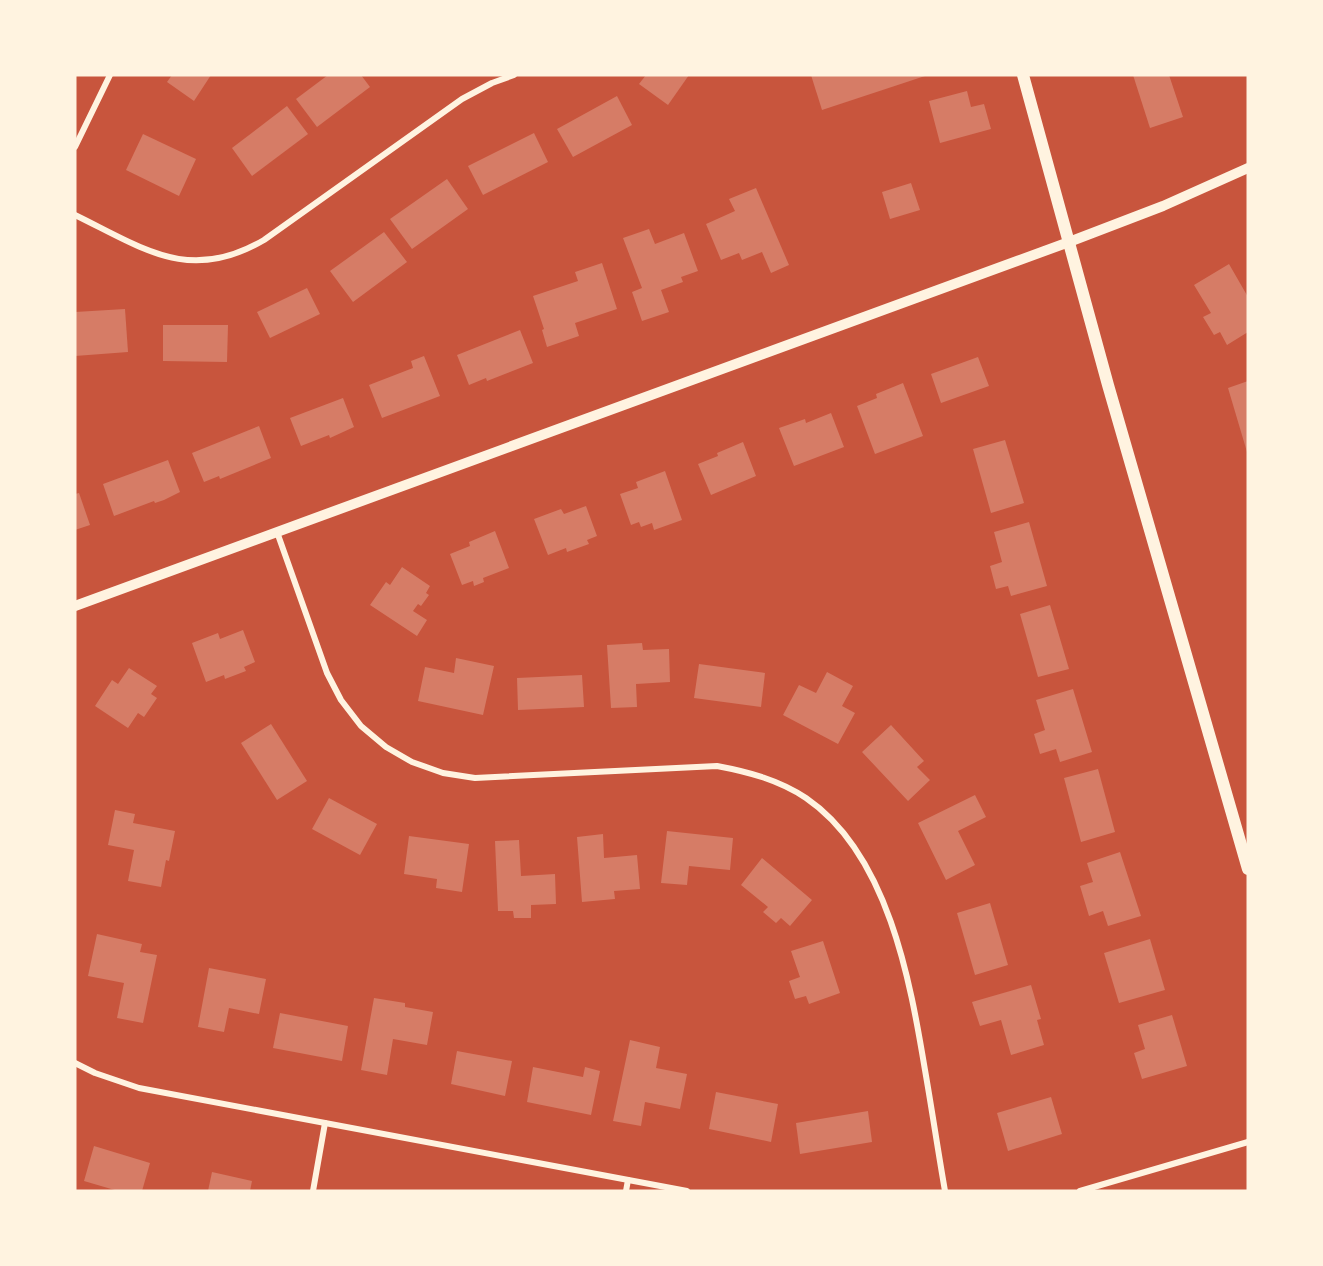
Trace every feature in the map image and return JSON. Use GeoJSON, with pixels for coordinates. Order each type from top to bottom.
{"type":"FeatureCollection","features":[{"type":"Feature","properties":{"kind":"main road"},"geometry":{"type":"LineString","coordinates":[[1023,75],[1248,870]]}},
{"type":"Feature","properties":{"kind":"street"},"geometry":{"type":"LineString","coordinates":[[75,147],[110,75]]}},
{"type":"Feature","properties":{"kind":"street"},"geometry":{"type":"LineString","coordinates":[[75,215],[157,255],[180,260],[207,260],[230,256],[264,240],[462,99],[513,75]]}},
{"type":"Feature","properties":{"kind":"street"},"geometry":{"type":"LineString","coordinates":[[75,606],[1069,242],[1163,206],[1248,168]]}},
{"type":"Feature","properties":{"kind":"street"},"geometry":{"type":"LineString","coordinates":[[277,532],[327,673],[341,700],[361,726],[386,747],[412,762],[443,773],[476,778],[717,766],[746,771],[776,781],[807,798],[833,821],[857,851],[879,894],[898,943],[912,994],[945,1191]]}},
{"type":"Feature","properties":{"kind":"street"},"geometry":{"type":"LineString","coordinates":[[75,1063],[95,1073],[139,1088],[687,1191]]}},
{"type":"Feature","properties":{"kind":"street"},"geometry":{"type":"LineString","coordinates":[[313,1191],[325,1123]]}},
{"type":"Feature","properties":{"kind":"street"},"geometry":{"type":"LineString","coordinates":[[1080,1191],[1248,1142]]}},
{"type":"Feature","properties":{"kind":"street"},"geometry":{"type":"LineString","coordinates":[[626,1191],[628,1180]]}},
{"type":"Feature","properties":{"kind":"building"},"geometry":{"type":"Polygon","coordinates":[[[172,75],[211,75],[194,101],[167,82],[172,75]]]}},
{"type":"Feature","properties":{"kind":"building"},"geometry":{"type":"Polygon","coordinates":[[[328,75],[361,75],[370,87],[317,127],[296,99],[328,75]]]}},
{"type":"Feature","properties":{"kind":"building"},"geometry":{"type":"Polygon","coordinates":[[[646,75],[689,75],[668,105],[639,84],[646,75]]]}},
{"type":"Feature","properties":{"kind":"building"},"geometry":{"type":"Polygon","coordinates":[[[811,75],[928,75],[822,110],[811,75]]]}},
{"type":"Feature","properties":{"kind":"building"},"geometry":{"type":"Polygon","coordinates":[[[1133,75],[1169,75],[1183,117],[1150,128],[1133,75]]]}},
{"type":"Feature","properties":{"kind":"building"},"geometry":{"type":"Polygon","coordinates":[[[967,91],[971,107],[984,104],[991,129],[940,143],[929,101],[967,91]]]}},
{"type":"Feature","properties":{"kind":"building"},"geometry":{"type":"Polygon","coordinates":[[[617,96],[632,125],[573,157],[557,129],[617,96]]]}},
{"type":"Feature","properties":{"kind":"building"},"geometry":{"type":"Polygon","coordinates":[[[287,106],[308,134],[252,176],[232,148],[287,106]]]}},
{"type":"Feature","properties":{"kind":"building"},"geometry":{"type":"Polygon","coordinates":[[[534,133],[548,162],[483,195],[468,166],[534,133]]]}},
{"type":"Feature","properties":{"kind":"building"},"geometry":{"type":"Polygon","coordinates":[[[143,134],[196,159],[179,196],[126,170],[143,134]]]}},
{"type":"Feature","properties":{"kind":"building"},"geometry":{"type":"Polygon","coordinates":[[[447,179],[468,209],[412,249],[390,219],[447,179]]]}},
{"type":"Feature","properties":{"kind":"building"},"geometry":{"type":"Polygon","coordinates":[[[911,183],[920,210],[890,219],[882,192],[911,183]]]}},
{"type":"Feature","properties":{"kind":"building"},"geometry":{"type":"Polygon","coordinates":[[[756,188],[789,265],[771,273],[762,252],[742,260],[739,253],[721,260],[706,224],[735,211],[729,199],[756,188]]]}},
{"type":"Feature","properties":{"kind":"building"},"geometry":{"type":"Polygon","coordinates":[[[649,229],[655,244],[684,233],[698,271],[681,277],[683,282],[661,290],[669,312],[642,321],[632,292],[642,288],[623,238],[649,229]]]}},
{"type":"Feature","properties":{"kind":"building"},"geometry":{"type":"Polygon","coordinates":[[[384,232],[407,262],[353,302],[330,271],[384,232]]]}},
{"type":"Feature","properties":{"kind":"building"},"geometry":{"type":"Polygon","coordinates":[[[602,263],[617,309],[575,323],[579,336],[547,347],[542,330],[544,329],[533,296],[578,281],[575,272],[602,263]]]}},
{"type":"Feature","properties":{"kind":"building"},"geometry":{"type":"Polygon","coordinates":[[[1229,264],[1248,297],[1248,332],[1227,345],[1220,332],[1214,335],[1203,317],[1211,313],[1194,285],[1229,264]]]}},
{"type":"Feature","properties":{"kind":"building"},"geometry":{"type":"Polygon","coordinates":[[[307,288],[320,314],[270,338],[257,312],[307,288]]]}},
{"type":"Feature","properties":{"kind":"building"},"geometry":{"type":"Polygon","coordinates":[[[125,309],[128,352],[75,356],[75,312],[125,309]]]}},
{"type":"Feature","properties":{"kind":"building"},"geometry":{"type":"Polygon","coordinates":[[[163,325],[228,325],[227,362],[163,361],[163,325]]]}},
{"type":"Feature","properties":{"kind":"building"},"geometry":{"type":"Polygon","coordinates":[[[520,330],[533,363],[487,381],[486,378],[469,385],[457,355],[520,330]]]}},
{"type":"Feature","properties":{"kind":"building"},"geometry":{"type":"Polygon","coordinates":[[[424,356],[440,396],[382,418],[369,385],[413,368],[411,361],[424,356]]]}},
{"type":"Feature","properties":{"kind":"building"},"geometry":{"type":"Polygon","coordinates":[[[978,357],[989,386],[941,403],[931,374],[978,357]]]}},
{"type":"Feature","properties":{"kind":"building"},"geometry":{"type":"Polygon","coordinates":[[[1248,381],[1248,452],[1247,452],[1228,388],[1248,381]]]}},
{"type":"Feature","properties":{"kind":"building"},"geometry":{"type":"Polygon","coordinates":[[[903,383],[923,436],[875,454],[857,406],[877,398],[876,394],[903,383]]]}},
{"type":"Feature","properties":{"kind":"building"},"geometry":{"type":"Polygon","coordinates":[[[343,398],[354,427],[330,438],[329,435],[301,446],[290,418],[343,398]]]}},
{"type":"Feature","properties":{"kind":"building"},"geometry":{"type":"Polygon","coordinates":[[[831,413],[844,447],[794,466],[779,428],[805,419],[806,423],[831,413]]]}},
{"type":"Feature","properties":{"kind":"building"},"geometry":{"type":"Polygon","coordinates":[[[259,426],[271,458],[220,479],[219,476],[204,482],[192,453],[259,426]]]}},
{"type":"Feature","properties":{"kind":"building"},"geometry":{"type":"Polygon","coordinates":[[[1005,440],[1024,503],[991,513],[973,449],[1005,440]]]}},
{"type":"Feature","properties":{"kind":"building"},"geometry":{"type":"Polygon","coordinates":[[[743,442],[756,476],[711,495],[698,464],[743,442]]]}},
{"type":"Feature","properties":{"kind":"building"},"geometry":{"type":"Polygon","coordinates":[[[168,460],[180,492],[164,500],[155,503],[154,501],[114,516],[103,484],[168,460]]]}},
{"type":"Feature","properties":{"kind":"building"},"geometry":{"type":"Polygon","coordinates":[[[665,471],[682,520],[654,530],[652,523],[641,527],[639,522],[631,525],[620,494],[638,488],[636,482],[665,471]]]}},
{"type":"Feature","properties":{"kind":"building"},"geometry":{"type":"Polygon","coordinates":[[[79,493],[90,525],[75,530],[75,494],[79,493]]]}},
{"type":"Feature","properties":{"kind":"building"},"geometry":{"type":"Polygon","coordinates":[[[586,506],[597,536],[587,540],[589,544],[567,552],[566,548],[548,555],[534,519],[561,509],[564,514],[586,506]]]}},
{"type":"Feature","properties":{"kind":"building"},"geometry":{"type":"Polygon","coordinates":[[[1029,522],[1047,586],[1011,596],[1008,586],[996,589],[990,566],[1002,562],[994,532],[1029,522]]]}},
{"type":"Feature","properties":{"kind":"building"},"geometry":{"type":"Polygon","coordinates":[[[495,531],[509,568],[483,578],[484,582],[474,586],[473,581],[462,585],[450,554],[470,546],[469,542],[495,531]]]}},
{"type":"Feature","properties":{"kind":"building"},"geometry":{"type":"Polygon","coordinates":[[[402,567],[430,586],[426,593],[429,595],[421,606],[418,604],[413,611],[427,620],[417,636],[370,605],[386,582],[390,585],[402,567]]]}},
{"type":"Feature","properties":{"kind":"building"},"geometry":{"type":"Polygon","coordinates":[[[1050,605],[1069,669],[1038,677],[1020,614],[1050,605]]]}},
{"type":"Feature","properties":{"kind":"building"},"geometry":{"type":"Polygon","coordinates":[[[243,630],[255,662],[244,667],[246,671],[225,679],[224,675],[206,682],[192,643],[218,633],[220,639],[243,630]]]}},
{"type":"Feature","properties":{"kind":"building"},"geometry":{"type":"Polygon","coordinates":[[[642,643],[643,650],[669,649],[670,682],[636,684],[637,707],[611,708],[607,645],[642,643]]]}},
{"type":"Feature","properties":{"kind":"building"},"geometry":{"type":"Polygon","coordinates":[[[456,658],[494,666],[483,715],[418,701],[425,667],[454,673],[456,658]]]}},
{"type":"Feature","properties":{"kind":"building"},"geometry":{"type":"Polygon","coordinates":[[[699,664],[765,673],[761,707],[694,698],[699,664]]]}},
{"type":"Feature","properties":{"kind":"building"},"geometry":{"type":"Polygon","coordinates":[[[129,668],[157,686],[151,694],[157,698],[144,717],[138,713],[128,728],[95,706],[112,680],[118,684],[129,668]]]}},
{"type":"Feature","properties":{"kind":"building"},"geometry":{"type":"Polygon","coordinates":[[[827,672],[853,686],[842,706],[855,713],[838,744],[783,715],[799,685],[816,693],[827,672]]]}},
{"type":"Feature","properties":{"kind":"building"},"geometry":{"type":"Polygon","coordinates":[[[582,675],[584,707],[518,710],[517,678],[582,675]]]}},
{"type":"Feature","properties":{"kind":"building"},"geometry":{"type":"Polygon","coordinates":[[[1073,689],[1092,752],[1060,762],[1056,749],[1040,754],[1034,734],[1045,730],[1036,700],[1073,689]]]}},
{"type":"Feature","properties":{"kind":"building"},"geometry":{"type":"Polygon","coordinates":[[[271,724],[307,781],[277,800],[241,743],[271,724]]]}},
{"type":"Feature","properties":{"kind":"building"},"geometry":{"type":"Polygon","coordinates":[[[891,725],[924,761],[917,767],[930,780],[908,801],[862,752],[891,725]]]}},
{"type":"Feature","properties":{"kind":"building"},"geometry":{"type":"Polygon","coordinates":[[[1098,769],[1115,832],[1081,842],[1064,778],[1098,769]]]}},
{"type":"Feature","properties":{"kind":"building"},"geometry":{"type":"Polygon","coordinates":[[[975,795],[986,817],[958,831],[975,865],[946,880],[918,823],[975,795]]]}},
{"type":"Feature","properties":{"kind":"building"},"geometry":{"type":"Polygon","coordinates":[[[329,798],[377,824],[360,855],[312,829],[329,798]]]}},
{"type":"Feature","properties":{"kind":"building"},"geometry":{"type":"Polygon","coordinates":[[[115,810],[135,814],[133,823],[175,831],[161,887],[128,881],[134,850],[108,845],[115,810]]]}},
{"type":"Feature","properties":{"kind":"building"},"geometry":{"type":"Polygon","coordinates":[[[667,831],[733,838],[730,870],[689,866],[687,885],[661,883],[667,831]]]}},
{"type":"Feature","properties":{"kind":"building"},"geometry":{"type":"Polygon","coordinates":[[[603,834],[604,858],[637,855],[640,889],[614,891],[615,899],[582,902],[577,837],[603,834]]]}},
{"type":"Feature","properties":{"kind":"building"},"geometry":{"type":"Polygon","coordinates":[[[409,836],[469,844],[462,892],[436,888],[437,879],[404,874],[409,836]]]}},
{"type":"Feature","properties":{"kind":"building"},"geometry":{"type":"Polygon","coordinates":[[[519,840],[521,876],[555,874],[556,904],[531,905],[531,918],[514,918],[513,911],[498,911],[495,841],[519,840]]]}},
{"type":"Feature","properties":{"kind":"building"},"geometry":{"type":"Polygon","coordinates":[[[1120,852],[1141,916],[1108,926],[1103,911],[1089,916],[1080,886],[1093,882],[1087,863],[1120,852]]]}},
{"type":"Feature","properties":{"kind":"building"},"geometry":{"type":"Polygon","coordinates":[[[762,858],[812,900],[790,926],[781,918],[776,923],[763,912],[768,907],[741,885],[762,858]]]}},
{"type":"Feature","properties":{"kind":"building"},"geometry":{"type":"Polygon","coordinates":[[[990,903],[1008,965],[975,975],[957,913],[990,903]]]}},
{"type":"Feature","properties":{"kind":"building"},"geometry":{"type":"Polygon","coordinates":[[[97,934],[142,944],[140,952],[157,955],[143,1023],[117,1018],[124,983],[88,976],[97,934]]]}},
{"type":"Feature","properties":{"kind":"building"},"geometry":{"type":"Polygon","coordinates":[[[1150,939],[1165,990],[1119,1003],[1104,953],[1150,939]]]}},
{"type":"Feature","properties":{"kind":"building"},"geometry":{"type":"Polygon","coordinates":[[[823,941],[840,993],[809,1004],[806,996],[795,999],[789,981],[800,977],[791,951],[823,941]]]}},
{"type":"Feature","properties":{"kind":"building"},"geometry":{"type":"Polygon","coordinates":[[[209,968],[266,979],[259,1014],[229,1008],[224,1032],[198,1027],[209,968]]]}},
{"type":"Feature","properties":{"kind":"building"},"geometry":{"type":"Polygon","coordinates":[[[1031,985],[1041,1019],[1037,1020],[1044,1045],[1011,1055],[1001,1020],[980,1026],[972,1002],[1031,985]]]}},
{"type":"Feature","properties":{"kind":"building"},"geometry":{"type":"Polygon","coordinates":[[[374,998],[405,1003],[405,1007],[433,1012],[427,1045],[393,1039],[387,1075],[361,1070],[374,998]]]}},
{"type":"Feature","properties":{"kind":"building"},"geometry":{"type":"Polygon","coordinates":[[[280,1013],[348,1026],[342,1061],[273,1048],[280,1013]]]}},
{"type":"Feature","properties":{"kind":"building"},"geometry":{"type":"Polygon","coordinates":[[[1172,1015],[1187,1066],[1142,1079],[1134,1053],[1145,1049],[1138,1025],[1172,1015]]]}},
{"type":"Feature","properties":{"kind":"building"},"geometry":{"type":"Polygon","coordinates":[[[630,1040],[660,1047],[656,1068],[687,1074],[680,1109],[645,1102],[641,1126],[613,1121],[630,1040]]]}},
{"type":"Feature","properties":{"kind":"building"},"geometry":{"type":"Polygon","coordinates":[[[457,1051],[512,1061],[505,1096],[451,1084],[457,1051]]]}},
{"type":"Feature","properties":{"kind":"building"},"geometry":{"type":"Polygon","coordinates":[[[533,1067],[583,1077],[585,1067],[600,1071],[591,1115],[527,1102],[533,1067]]]}},
{"type":"Feature","properties":{"kind":"building"},"geometry":{"type":"Polygon","coordinates":[[[716,1092],[778,1104],[771,1142],[709,1129],[716,1092]]]}},
{"type":"Feature","properties":{"kind":"building"},"geometry":{"type":"Polygon","coordinates":[[[1051,1097],[1062,1134],[1008,1151],[997,1113],[1051,1097]]]}},
{"type":"Feature","properties":{"kind":"building"},"geometry":{"type":"Polygon","coordinates":[[[868,1111],[872,1142],[800,1154],[796,1123],[868,1111]]]}},
{"type":"Feature","properties":{"kind":"building"},"geometry":{"type":"Polygon","coordinates":[[[94,1146],[150,1163],[142,1191],[118,1191],[84,1181],[94,1146]]]}},
{"type":"Feature","properties":{"kind":"building"},"geometry":{"type":"Polygon","coordinates":[[[212,1172],[252,1181],[250,1191],[208,1191],[212,1172]]]}}]}
